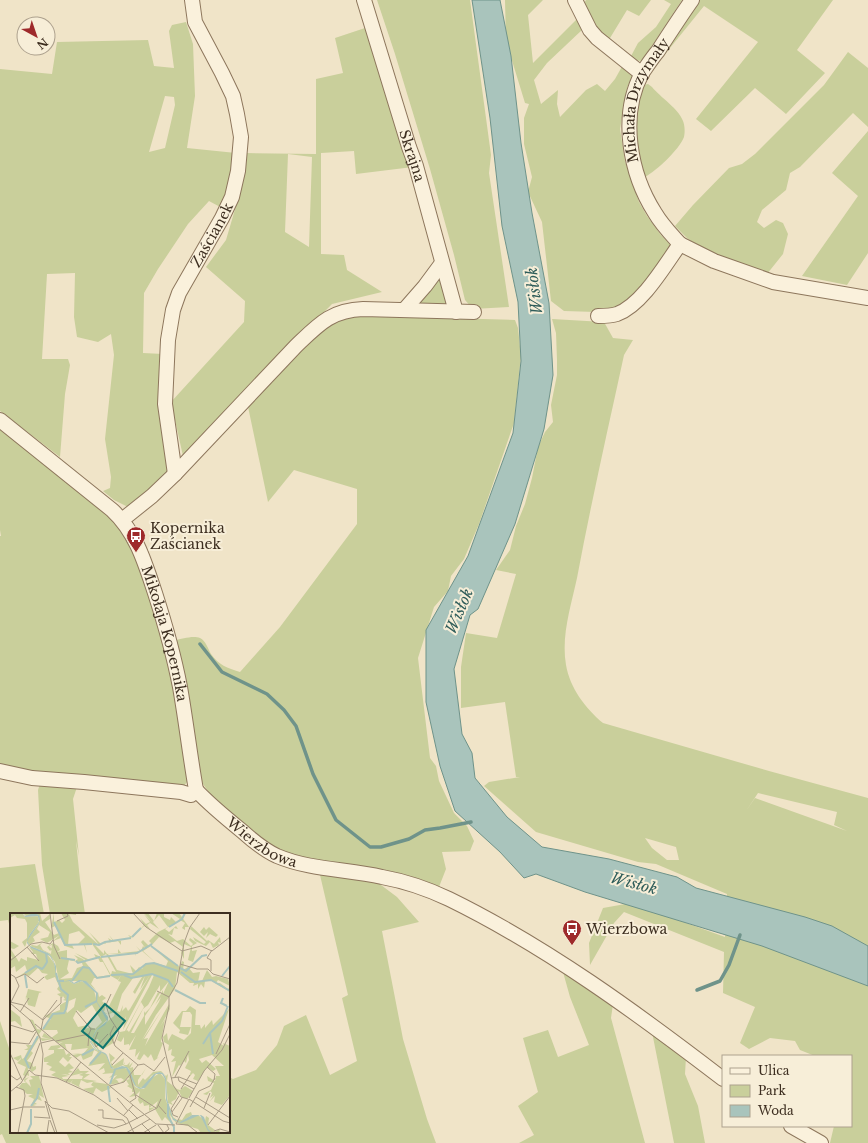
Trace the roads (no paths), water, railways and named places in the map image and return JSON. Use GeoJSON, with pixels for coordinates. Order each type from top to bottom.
{"type":"FeatureCollection","features":[{"type":"Feature","properties":{"kind":"street","name":"Zaścianek"},"geometry":{"type":"LineString","coordinates":[[175,474],[165,404],[168,340],[173,310],[179,293],[222,218],[232,196],[238,171],[240,137],[238,114],[233,96],[195,22],[192,0]]}},
{"type":"Feature","properties":{"kind":"street","name":"Skrajna"},"geometry":{"type":"LineString","coordinates":[[364,0],[416,166],[456,312]]}},
{"type":"Feature","properties":{"kind":"street"},"geometry":{"type":"LineString","coordinates":[[575,0],[590,30],[597,38],[642,74]]}},
{"type":"Feature","properties":{"kind":"street","name":"Michała Drzymały"},"geometry":{"type":"LineString","coordinates":[[692,0],[642,74],[635,90],[632,103],[630,138],[633,160],[638,180],[654,212],[662,224],[680,244],[714,261],[773,282],[868,298]]}},
{"type":"Feature","properties":{"kind":"street"},"geometry":{"type":"LineString","coordinates":[[598,316],[616,314],[634,304],[680,244]]}},
{"type":"Feature","properties":{"kind":"street"},"geometry":{"type":"LineString","coordinates":[[404,310],[425,286],[442,263]]}},
{"type":"Feature","properties":{"kind":"street"},"geometry":{"type":"LineString","coordinates":[[122,520],[175,474],[296,346],[322,322],[337,313],[363,309],[474,312]]}},
{"type":"Feature","properties":{"kind":"street","name":"Mikołaja Kopernika"},"geometry":{"type":"LineString","coordinates":[[0,420],[106,504],[122,520],[132,534],[145,562],[162,615],[180,687],[196,790]]}},
{"type":"Feature","properties":{"kind":"street"},"geometry":{"type":"LineString","coordinates":[[0,771],[32,778],[181,792],[191,795],[196,790]]}},
{"type":"Feature","properties":{"kind":"street","name":"Wierzbowa"},"geometry":{"type":"LineString","coordinates":[[196,790],[207,802],[251,839],[276,856],[313,866],[381,876],[410,884],[448,898],[538,949],[608,995],[722,1078]]}},
{"type":"Feature","properties":{"kind":"street"},"geometry":{"type":"LineString","coordinates":[[793,1127],[821,1143]]}},
{"type":"Feature","properties":{"kind":"water","name":"Wisłok"},"geometry":{"type":"Polygon","coordinates":[[[472,0],[500,0],[511,56],[521,143],[532,213],[549,303],[553,375],[544,429],[515,524],[478,609],[470,615],[454,669],[462,734],[472,753],[475,778],[507,817],[542,847],[609,859],[677,877],[696,888],[805,917],[832,926],[868,946],[868,986],[762,946],[585,892],[536,874],[524,878],[500,852],[455,811],[440,766],[426,702],[426,630],[468,556],[513,433],[521,361],[518,302],[502,226],[490,118],[472,0]]]}},
{"type":"Feature","properties":{"kind":"waterway"},"geometry":{"type":"LineString","coordinates":[[200,644],[222,672],[267,694],[284,710],[296,726],[313,774],[336,820],[370,847],[381,847],[409,839],[425,830],[471,822]]}},
{"type":"Feature","properties":{"kind":"waterway"},"geometry":{"type":"LineString","coordinates":[[697,990],[720,981],[729,965],[740,935]]}},
{"type":"Feature","properties":{"kind":"place","name":"Kopernika Zaścianek"},"geometry":{"type":"Point","coordinates":[136,553]}},
{"type":"Feature","properties":{"kind":"place","name":"Wierzbowa"},"geometry":{"type":"Point","coordinates":[572,946]}}]}
